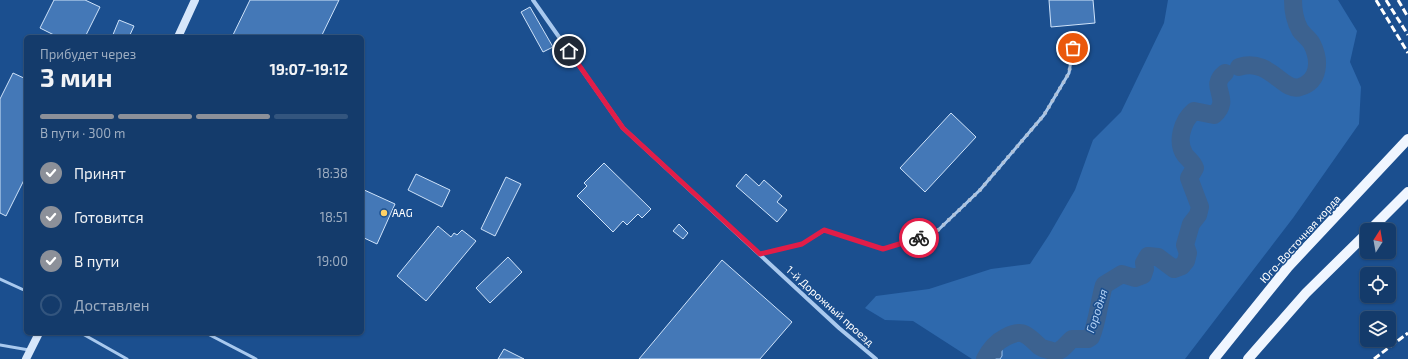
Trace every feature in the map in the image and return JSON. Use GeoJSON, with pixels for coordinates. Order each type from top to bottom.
{"type":"FeatureCollection","features":[{"type":"Feature","properties":{"kind":"main road"},"geometry":{"type":"LineString","coordinates":[[179,35],[195,0]]}},
{"type":"Feature","properties":{"kind":"main road","name":"Юго-Восточная хорда"},"geometry":{"type":"LineString","coordinates":[[1214,359],[1288,267],[1408,139]]}},
{"type":"Feature","properties":{"kind":"main road"},"geometry":{"type":"LineString","coordinates":[[1377,223],[1408,192]]}},
{"type":"Feature","properties":{"kind":"main road"},"geometry":{"type":"LineString","coordinates":[[1248,359],[1306,293],[1360,240]]}},
{"type":"Feature","properties":{"kind":"main road"},"geometry":{"type":"LineString","coordinates":[[26,359],[38,335]]}},
{"type":"Feature","properties":{"kind":"street","name":"1-й Дорожный проезд"},"geometry":{"type":"LineString","coordinates":[[533,0],[623,128],[839,328],[876,359]]}},
{"type":"Feature","properties":{"kind":"lane"},"geometry":{"type":"LineString","coordinates":[[760,254],[802,244],[824,230],[883,249],[934,234],[980,190],[1044,115],[1069,73],[1073,48]]}},
{"type":"Feature","properties":{"kind":"lane"},"geometry":{"type":"LineString","coordinates":[[0,279],[24,290]]}},
{"type":"Feature","properties":{"kind":"lane"},"geometry":{"type":"LineString","coordinates":[[85,335],[127,359]]}},
{"type":"Feature","properties":{"kind":"lane"},"geometry":{"type":"LineString","coordinates":[[210,335],[256,359]]}},
{"type":"Feature","properties":{"kind":"lane"},"geometry":{"type":"LineString","coordinates":[[0,345],[31,350]]}},
{"type":"Feature","properties":{"kind":"shaded area"},"geometry":{"type":"Polygon","coordinates":[[[1168,0],[1338,0],[1357,31],[1350,62],[1361,87],[1359,124],[1293,218],[1185,359],[972,359],[913,321],[885,320],[865,308],[876,296],[929,289],[991,269],[1030,264],[1075,190],[1093,140],[1121,112],[1164,23],[1168,0]]]}},
{"type":"Feature","properties":{"kind":"shaded area"},"geometry":{"type":"Polygon","coordinates":[[[995,338],[1002,342],[1002,356],[1000,359],[984,359],[981,355],[985,344],[995,338]]]}},
{"type":"Feature","properties":{"kind":"building"},"geometry":{"type":"Polygon","coordinates":[[[54,0],[85,0],[100,7],[86,35],[54,35],[40,28],[54,0]]]}},
{"type":"Feature","properties":{"kind":"building"},"geometry":{"type":"Polygon","coordinates":[[[250,0],[339,0],[322,35],[233,35],[250,0]]]}},
{"type":"Feature","properties":{"kind":"building"},"geometry":{"type":"Polygon","coordinates":[[[1049,0],[1093,0],[1095,23],[1051,27],[1049,0]]]}},
{"type":"Feature","properties":{"kind":"building"},"geometry":{"type":"Polygon","coordinates":[[[530,7],[553,47],[543,52],[521,12],[530,7]]]}},
{"type":"Feature","properties":{"kind":"building"},"geometry":{"type":"Polygon","coordinates":[[[119,20],[134,26],[130,35],[113,35],[119,20]]]}},
{"type":"Feature","properties":{"kind":"building"},"geometry":{"type":"Polygon","coordinates":[[[13,73],[24,78],[24,180],[6,216],[0,213],[0,99],[13,73]]]}},
{"type":"Feature","properties":{"kind":"building"},"geometry":{"type":"Polygon","coordinates":[[[951,113],[976,137],[925,192],[900,168],[951,113]]]}},
{"type":"Feature","properties":{"kind":"building"},"geometry":{"type":"Polygon","coordinates":[[[604,163],[651,209],[642,218],[638,214],[627,225],[623,221],[613,232],[577,196],[587,186],[584,183],[604,163]]]}},
{"type":"Feature","properties":{"kind":"building"},"geometry":{"type":"Polygon","coordinates":[[[416,174],[450,190],[442,207],[408,190],[416,174]]]}},
{"type":"Feature","properties":{"kind":"building"},"geometry":{"type":"Polygon","coordinates":[[[746,174],[759,186],[764,180],[782,196],[777,202],[787,210],[777,222],[736,186],[746,174]]]}},
{"type":"Feature","properties":{"kind":"building"},"geometry":{"type":"Polygon","coordinates":[[[506,177],[521,184],[495,236],[481,229],[506,177]]]}},
{"type":"Feature","properties":{"kind":"building"},"geometry":{"type":"Polygon","coordinates":[[[364,190],[395,204],[377,244],[364,238],[364,190]]]}},
{"type":"Feature","properties":{"kind":"building"},"geometry":{"type":"Polygon","coordinates":[[[679,224],[688,233],[683,239],[673,231],[679,224]]]}},
{"type":"Feature","properties":{"kind":"building"},"geometry":{"type":"Polygon","coordinates":[[[438,226],[451,237],[454,233],[457,235],[462,230],[476,241],[426,301],[397,276],[438,226]]]}},
{"type":"Feature","properties":{"kind":"building"},"geometry":{"type":"Polygon","coordinates":[[[508,257],[522,272],[490,303],[476,288],[508,257]]]}},
{"type":"Feature","properties":{"kind":"building"},"geometry":{"type":"Polygon","coordinates":[[[722,260],[792,322],[760,359],[639,359],[722,260]]]}},
{"type":"Feature","properties":{"kind":"building"},"geometry":{"type":"Polygon","coordinates":[[[504,349],[524,359],[498,359],[504,349]]]}},
{"type":"Feature","properties":{"kind":"waterway","name":"Городня"},"geometry":{"type":"LineString","coordinates":[[1239,67],[1250,65],[1259,67],[1288,85],[1294,87],[1300,87],[1307,84],[1311,80],[1315,75],[1317,63],[1315,50],[1311,42],[1298,27],[1293,8],[1293,0]]}},
{"type":"Feature","properties":{"kind":"waterway","name":"Городня"},"geometry":{"type":"LineString","coordinates":[[985,359],[996,344],[1002,339],[1016,333],[1024,334],[1044,349],[1055,351],[1062,349],[1072,339],[1088,339],[1091,337],[1097,318],[1104,285],[1122,274],[1135,278],[1143,275],[1145,269],[1144,263],[1148,256],[1158,257],[1174,269],[1182,266],[1186,261],[1188,253],[1185,245],[1191,224],[1198,215],[1200,207],[1189,178],[1195,168],[1182,150],[1182,132],[1186,120],[1194,111],[1214,115],[1219,109],[1221,98],[1218,83],[1220,78],[1225,73]]}},
{"type":"Feature","properties":{"kind":"railway"},"geometry":{"type":"LineString","coordinates":[[1376,0],[1408,53]]}},
{"type":"Feature","properties":{"kind":"railway"},"geometry":{"type":"LineString","coordinates":[[1386,0],[1408,35]]}},
{"type":"Feature","properties":{"kind":"railway"},"geometry":{"type":"LineString","coordinates":[[1398,0],[1408,17]]}},
{"type":"Feature","properties":{"kind":"railway"},"geometry":{"type":"LineString","coordinates":[[1374,359],[1408,333]]}},
{"type":"Feature","properties":{"kind":"way so far"},"geometry":{"type":"LineString","coordinates":[[919,238],[934,234],[980,190],[1044,115],[1069,73],[1073,48]]}},
{"type":"Feature","properties":{"kind":"place","name":"AAG"},"geometry":{"type":"Point","coordinates":[384,213]}},
{"type":"Feature","properties":{"kind":"route"},"geometry":{"type":"LineString","coordinates":[[569,51],[623,128],[760,254],[802,244],[824,230],[883,249],[919,238]]}}]}
